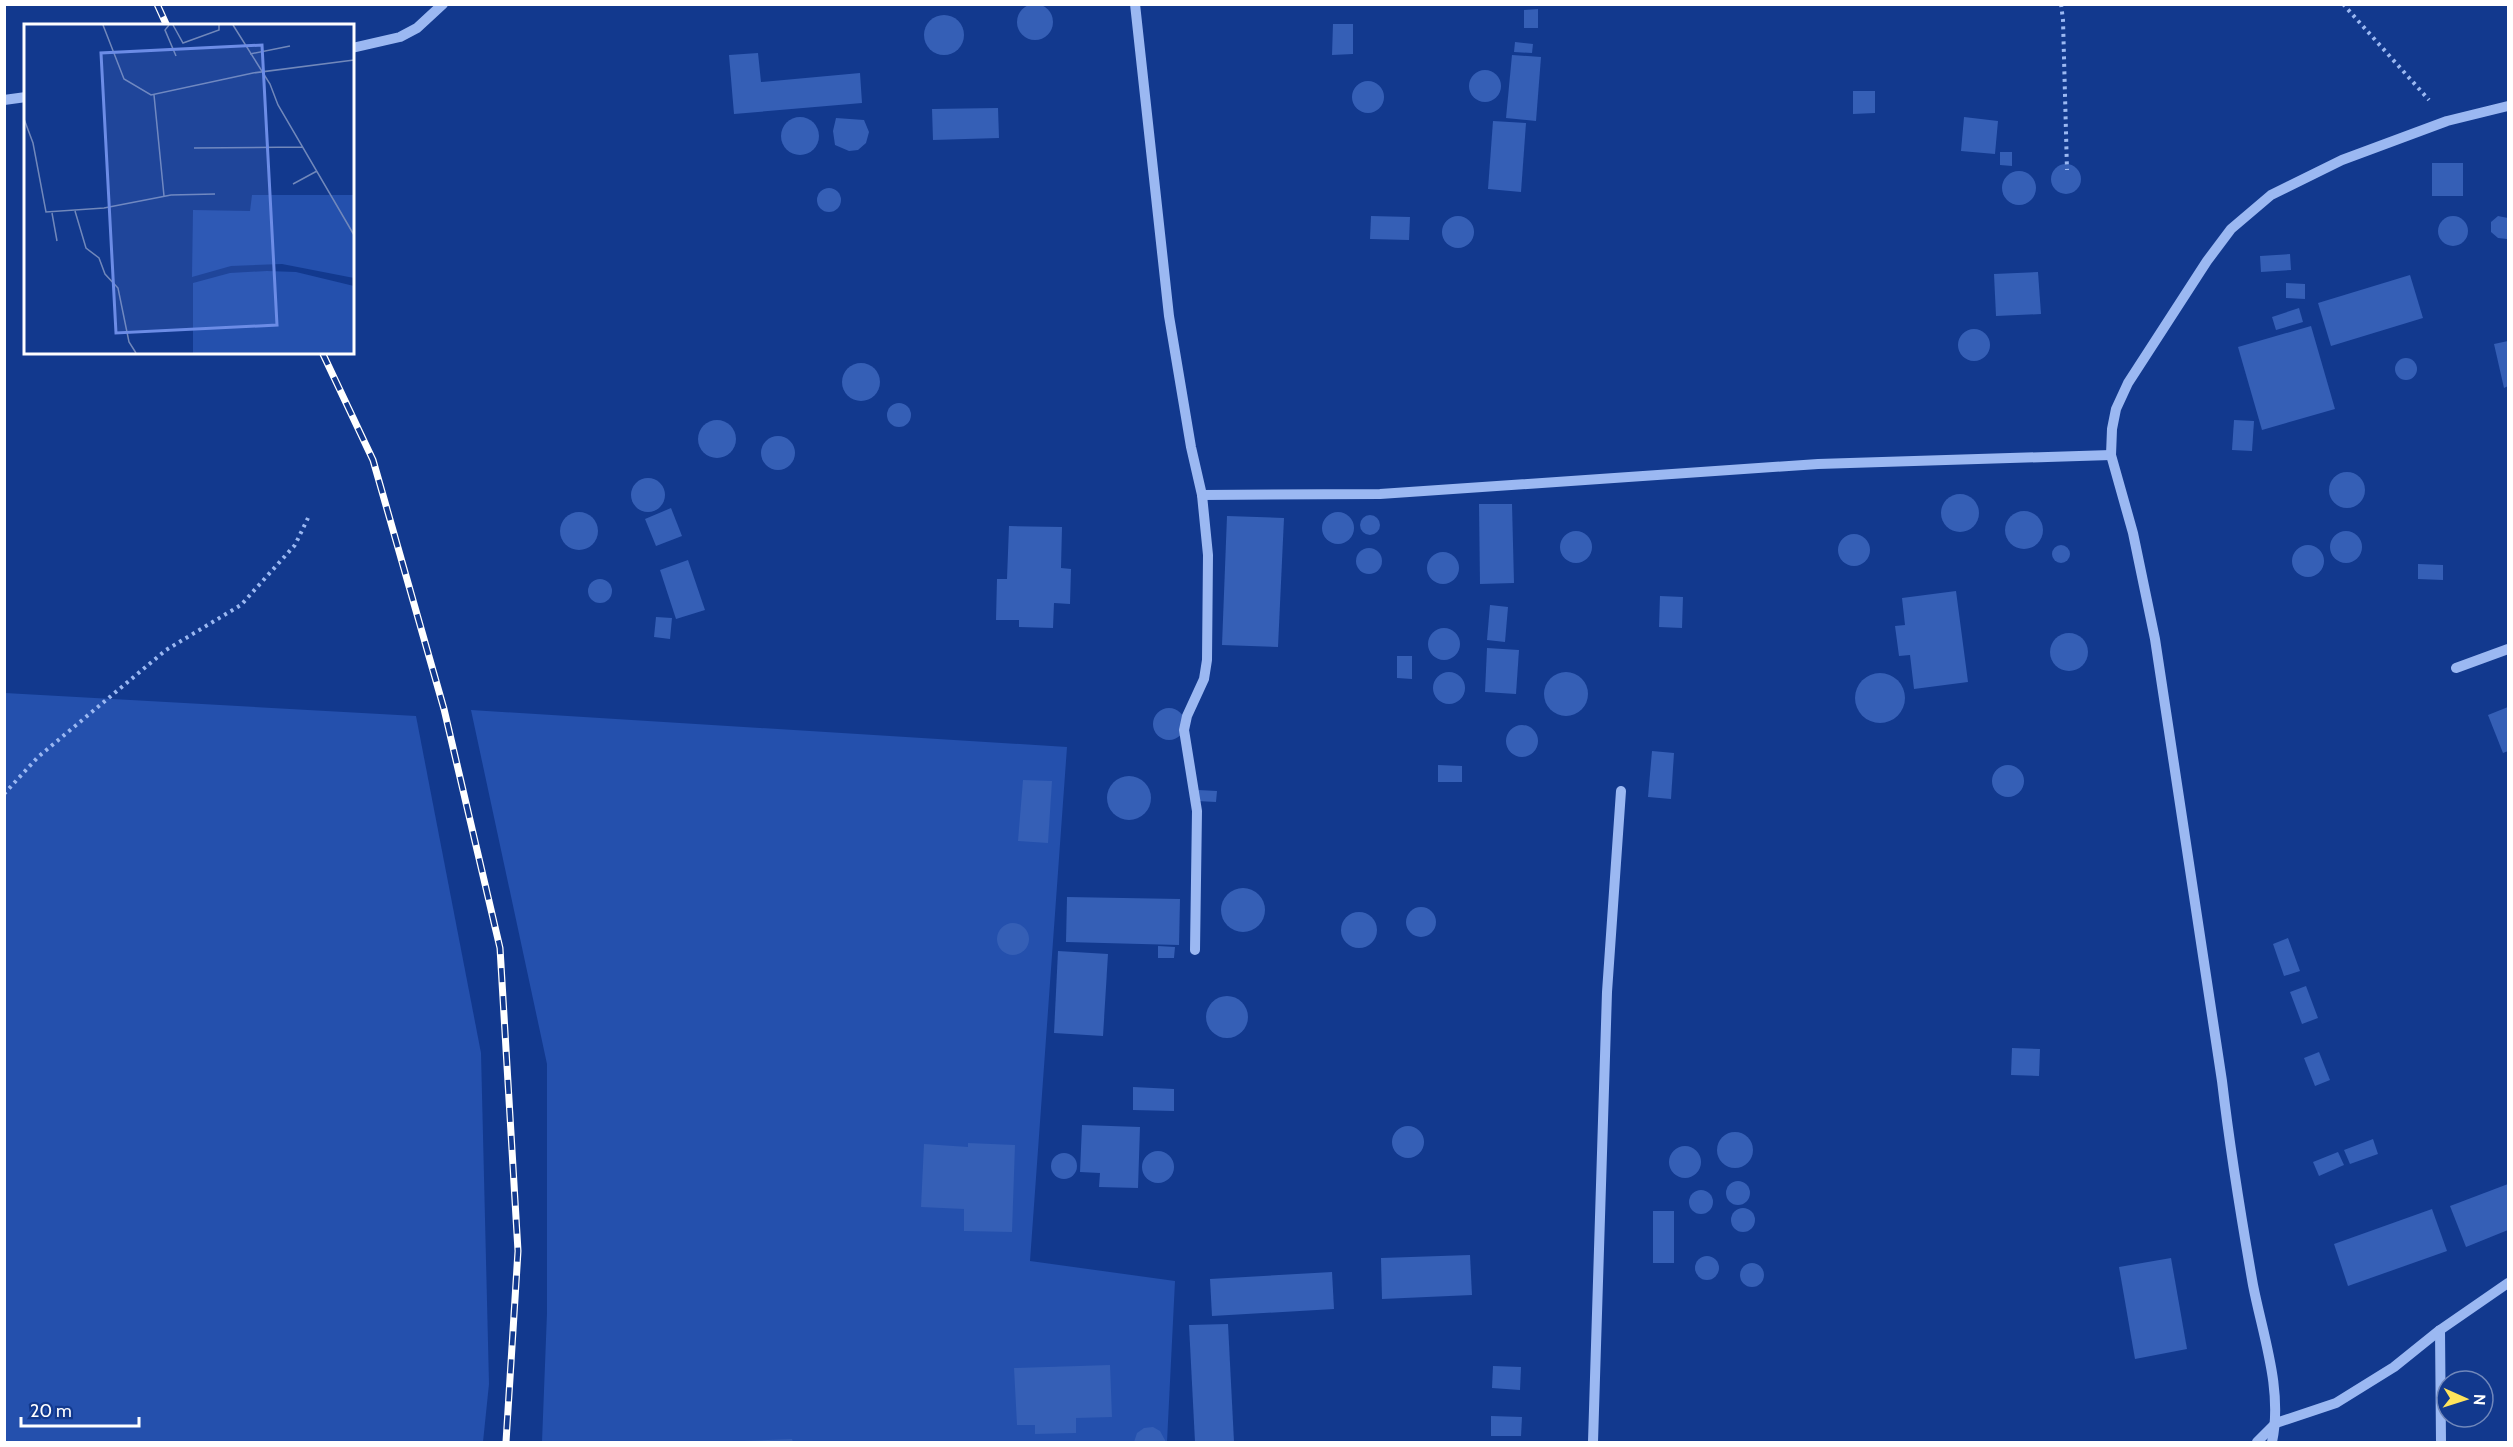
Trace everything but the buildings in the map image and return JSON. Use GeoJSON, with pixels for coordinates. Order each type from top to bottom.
{"type":"FeatureCollection","features":[{"type":"Feature","properties":{"kind":"street"},"geometry":{"type":"LineString","coordinates":[[354,48],[400,37],[417,28],[442,4]]}},
{"type":"Feature","properties":{"kind":"street"},"geometry":{"type":"LineString","coordinates":[[1135,4],[1169,316],[1191,447],[1202,495],[1208,555],[1207,660],[1204,678],[1187,716],[1184,730],[1197,811],[1196,950]]}},
{"type":"Feature","properties":{"kind":"street"},"geometry":{"type":"LineString","coordinates":[[4,100],[24,97]]}},
{"type":"Feature","properties":{"kind":"street"},"geometry":{"type":"LineString","coordinates":[[2272,1443],[2276,1423],[2269,1353],[2254,1288],[2230,1147],[2155,639],[2133,533],[2111,454],[2112,429],[2116,409],[2128,383],[2231,229],[2271,195],[2342,160],[2447,121],[2508,106]]}},
{"type":"Feature","properties":{"kind":"street"},"geometry":{"type":"LineString","coordinates":[[1202,495],[1380,494],[1818,464],[2111,454]]}},
{"type":"Feature","properties":{"kind":"street"},"geometry":{"type":"LineString","coordinates":[[2456,668],[2508,649]]}},
{"type":"Feature","properties":{"kind":"street"},"geometry":{"type":"LineString","coordinates":[[1593,1443],[1607,992],[1621,791]]}},
{"type":"Feature","properties":{"kind":"street"},"geometry":{"type":"LineString","coordinates":[[2258,1443],[2276,1423],[2336,1403],[2394,1367],[2440,1330],[2508,1283]]}},
{"type":"Feature","properties":{"kind":"street"},"geometry":{"type":"LineString","coordinates":[[2440,1330],[2440,1443]]}},
{"type":"Feature","properties":{"kind":"path"},"geometry":{"type":"LineString","coordinates":[[2061,4],[2067,170]]}},
{"type":"Feature","properties":{"kind":"path"},"geometry":{"type":"LineString","coordinates":[[2343,4],[2447,121]]}},
{"type":"Feature","properties":{"kind":"path"},"geometry":{"type":"LineString","coordinates":[[4,794],[38,757],[166,650],[241,605],[295,545],[308,518]]}},
{"type":"Feature","properties":{"kind":"shaded area"},"geometry":{"type":"Polygon","coordinates":[[[5,693],[416,716],[481,1053],[489,1384],[483,1442],[5,1442],[5,693]]]}},
{"type":"Feature","properties":{"kind":"shaded area"},"geometry":{"type":"Polygon","coordinates":[[[471,710],[1067,747],[1030,1261],[1175,1281],[1167,1442],[542,1442],[547,1313],[547,1064],[471,710]]]}},
{"type":"Feature","properties":{"kind":"railway"},"geometry":{"type":"LineString","coordinates":[[157,4],[166,24]]}},
{"type":"Feature","properties":{"kind":"railway"},"geometry":{"type":"LineString","coordinates":[[323,354],[373,460],[444,709],[500,948],[518,1251],[506,1442]]}}]}
